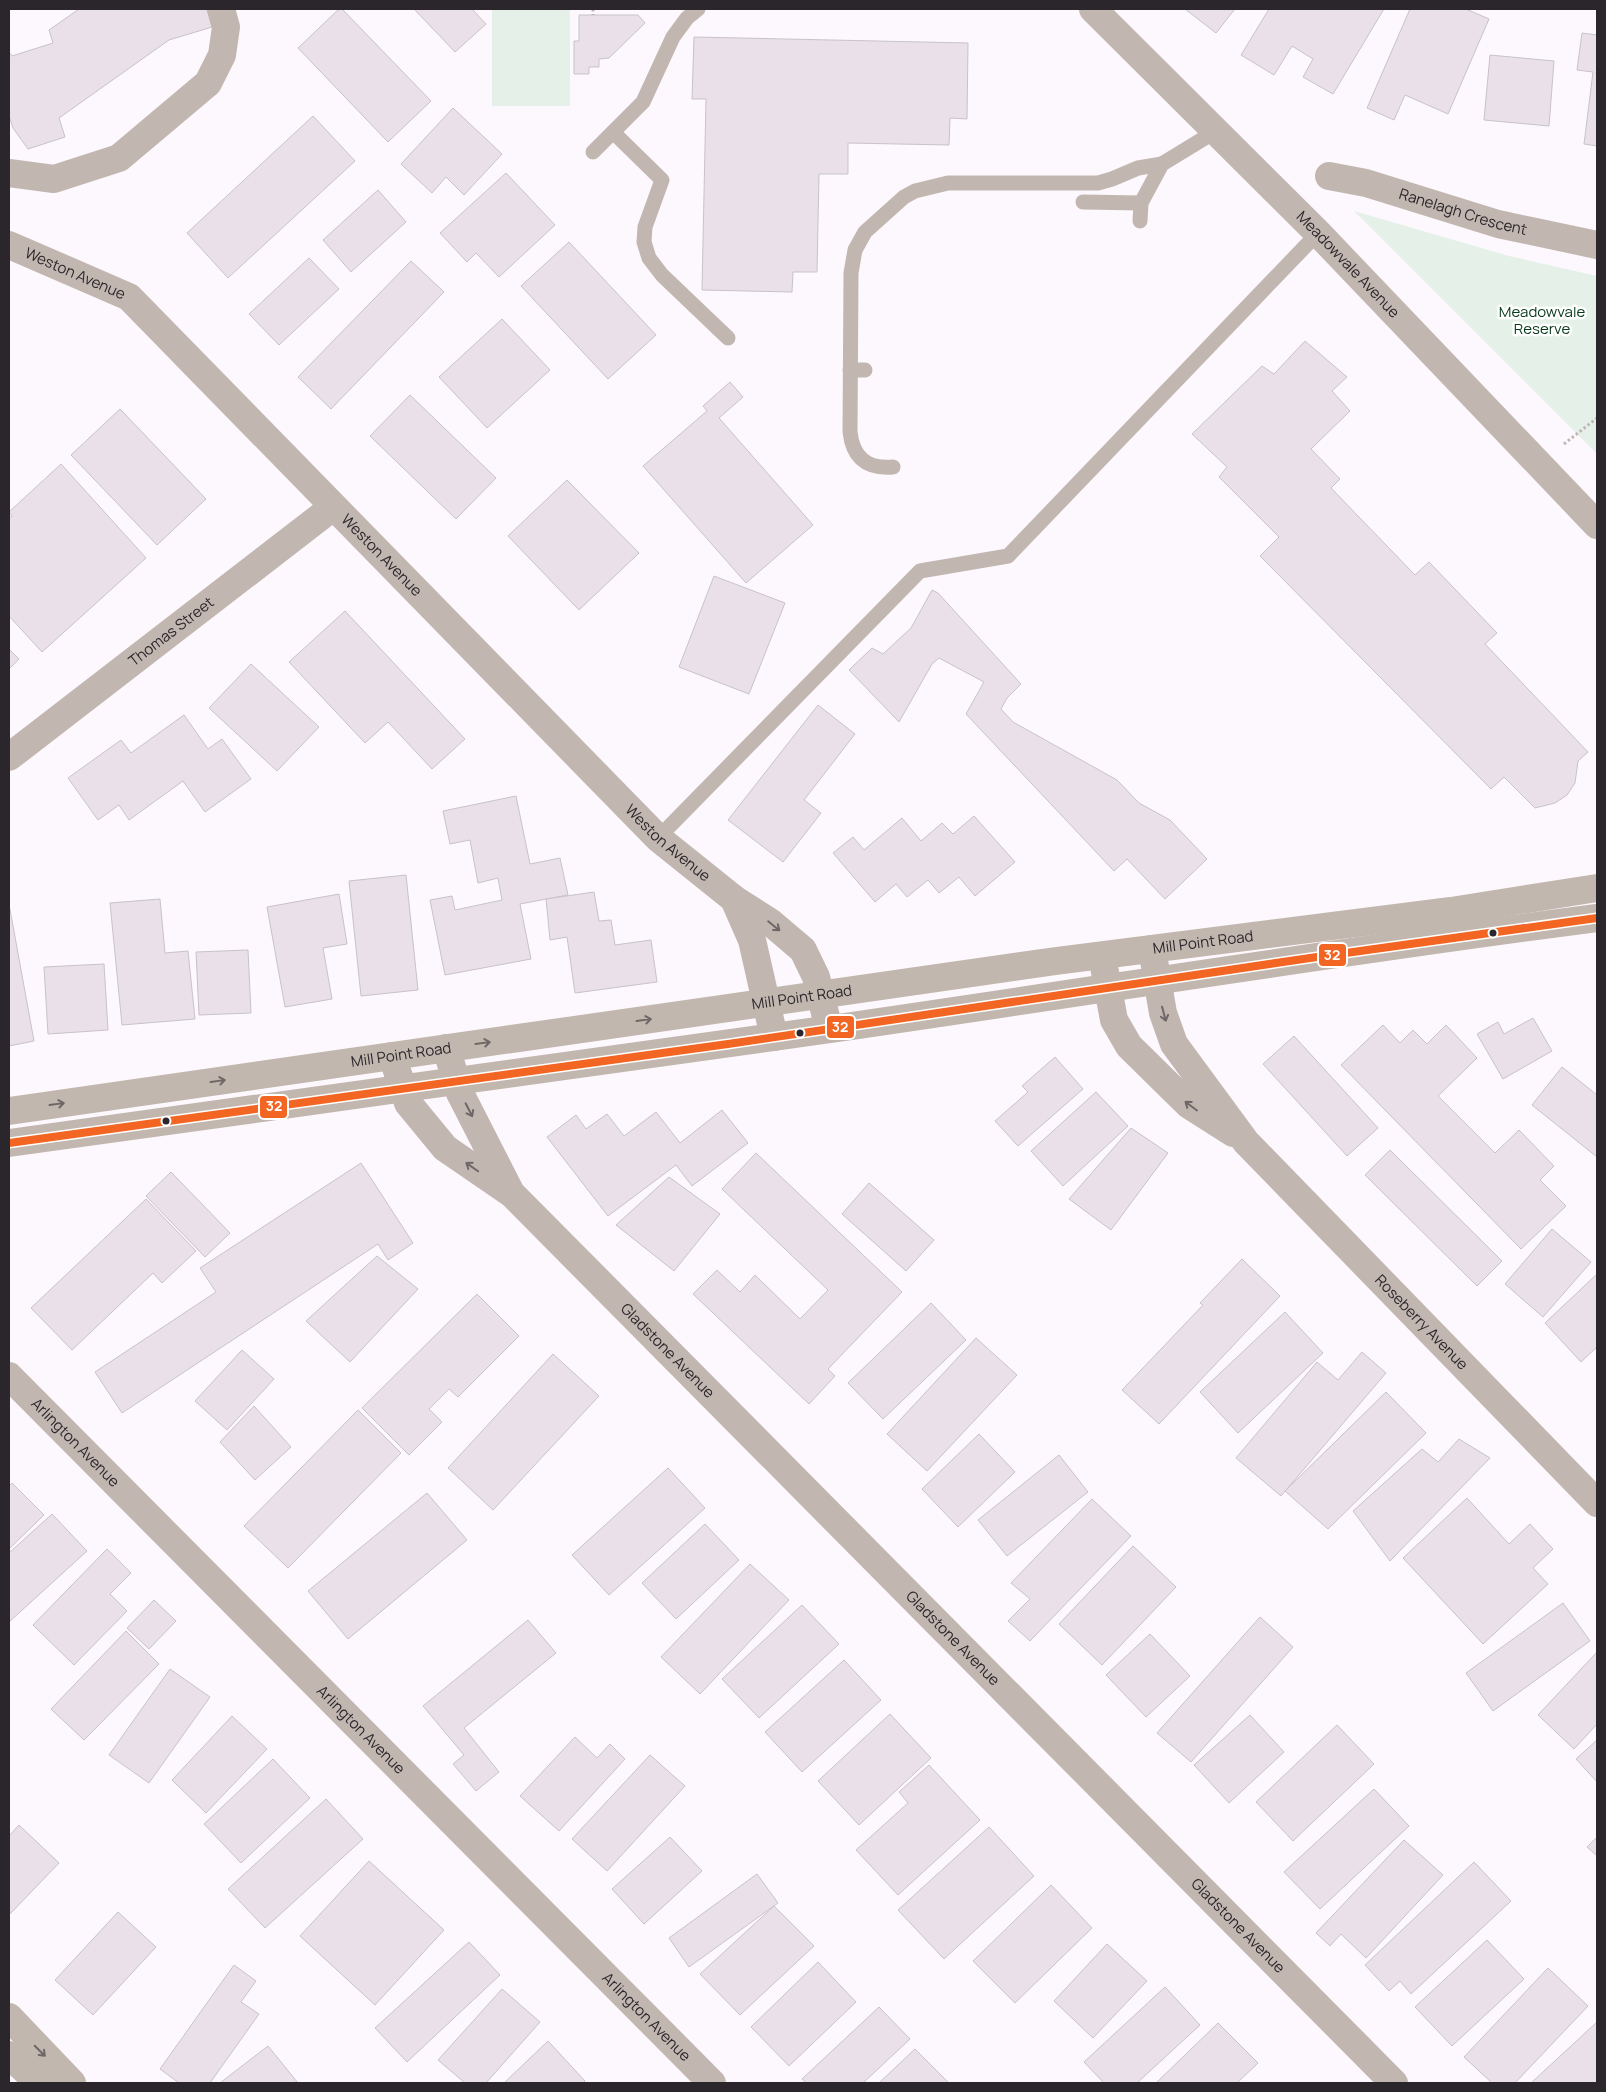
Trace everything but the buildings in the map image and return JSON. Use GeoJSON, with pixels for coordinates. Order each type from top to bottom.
{"type":"FeatureCollection","features":[{"type":"Feature","properties":{"kind":"main road","name":"Mill Point Road"},"geometry":{"type":"LineString","coordinates":[[9,1111],[822,994],[1451,911],[1597,888]]}},
{"type":"Feature","properties":{"kind":"main road","name":"Mill Point Road"},"geometry":{"type":"LineString","coordinates":[[9,1143],[774,1037],[1393,945],[1597,918]]}},
{"type":"Feature","properties":{"kind":"main road"},"geometry":{"type":"LineString","coordinates":[[9,2017],[72,2083]]}},
{"type":"Feature","properties":{"kind":"main road"},"geometry":{"type":"LineString","coordinates":[[9,2055],[39,2083]]}},
{"type":"Feature","properties":{"kind":"street"},"geometry":{"type":"LineString","coordinates":[[9,174],[54,179],[119,158],[208,83],[222,55],[226,27],[221,9]]}},
{"type":"Feature","properties":{"kind":"street","name":"Meadowvale Avenue"},"geometry":{"type":"LineString","coordinates":[[1094,9],[1318,233],[1597,525]]}},
{"type":"Feature","properties":{"kind":"street","name":"Ranelagh Crescent"},"geometry":{"type":"LineString","coordinates":[[1329,176],[1366,183],[1498,224],[1597,245]]}},
{"type":"Feature","properties":{"kind":"street","name":"Weston Avenue"},"geometry":{"type":"LineString","coordinates":[[9,244],[129,297],[658,838],[734,899],[770,922],[803,950],[822,994],[829,1029]]}},
{"type":"Feature","properties":{"kind":"street","name":"Thomas Street"},"geometry":{"type":"LineString","coordinates":[[9,757],[333,507]]}},
{"type":"Feature","properties":{"kind":"street","name":"Weston Avenue"},"geometry":{"type":"LineString","coordinates":[[734,899],[752,940],[774,1037]]}},
{"type":"Feature","properties":{"kind":"street","name":"Roseberry Avenue"},"geometry":{"type":"LineString","coordinates":[[1152,949],[1163,1013],[1174,1044],[1246,1142],[1597,1503]]}},
{"type":"Feature","properties":{"kind":"street","name":"Roseberry Avenue"},"geometry":{"type":"LineString","coordinates":[[1102,956],[1114,1020],[1129,1046],[1189,1105],[1246,1142]]}},
{"type":"Feature","properties":{"kind":"street","name":"Gladstone Avenue"},"geometry":{"type":"LineString","coordinates":[[446,1048],[460,1093],[512,1194]]}},
{"type":"Feature","properties":{"kind":"street","name":"Gladstone Avenue"},"geometry":{"type":"LineString","coordinates":[[392,1056],[408,1103],[445,1148],[512,1194],[1394,2083]]}},
{"type":"Feature","properties":{"kind":"street","name":"Arlington Avenue"},"geometry":{"type":"LineString","coordinates":[[9,1376],[712,2083]]}},
{"type":"Feature","properties":{"kind":"lane"},"geometry":{"type":"LineString","coordinates":[[594,152],[643,102],[673,37],[687,18],[698,9]]}},
{"type":"Feature","properties":{"kind":"lane"},"geometry":{"type":"LineString","coordinates":[[893,467],[872,465],[863,461],[856,454],[851,443],[858,370],[851,272],[855,250],[865,232],[904,197],[915,191],[948,183],[1098,183],[1138,168],[1162,164],[1216,131]]}},
{"type":"Feature","properties":{"kind":"lane"},"geometry":{"type":"LineString","coordinates":[[613,132],[662,180],[645,227],[644,242],[649,258],[662,275],[728,338]]}},
{"type":"Feature","properties":{"kind":"lane"},"geometry":{"type":"LineString","coordinates":[[1140,221],[1141,203],[1162,164]]}},
{"type":"Feature","properties":{"kind":"lane"},"geometry":{"type":"LineString","coordinates":[[1082,202],[1141,203]]}},
{"type":"Feature","properties":{"kind":"lane"},"geometry":{"type":"LineString","coordinates":[[658,838],[920,571],[1008,556],[1318,233]]}},
{"type":"Feature","properties":{"kind":"path"},"geometry":{"type":"LineString","coordinates":[[594,9],[594,15]]}},
{"type":"Feature","properties":{"kind":"path"},"geometry":{"type":"LineString","coordinates":[[1539,464],[1597,418]]}},
{"type":"Feature","properties":{"kind":"green space"},"geometry":{"type":"Polygon","coordinates":[[[492,9],[570,9],[570,106],[492,106],[492,9]]]}},
{"type":"Feature","properties":{"kind":"green space","name":"Meadowvale Reserve"},"geometry":{"type":"Polygon","coordinates":[[[1354,211],[1509,256],[1597,276],[1597,454],[1354,211]]]}},
{"type":"Feature","properties":{"kind":"transit line","name":"32"},"geometry":{"type":"LineString","coordinates":[[9,1143],[728,1044],[1310,958],[1597,918]]}}]}
